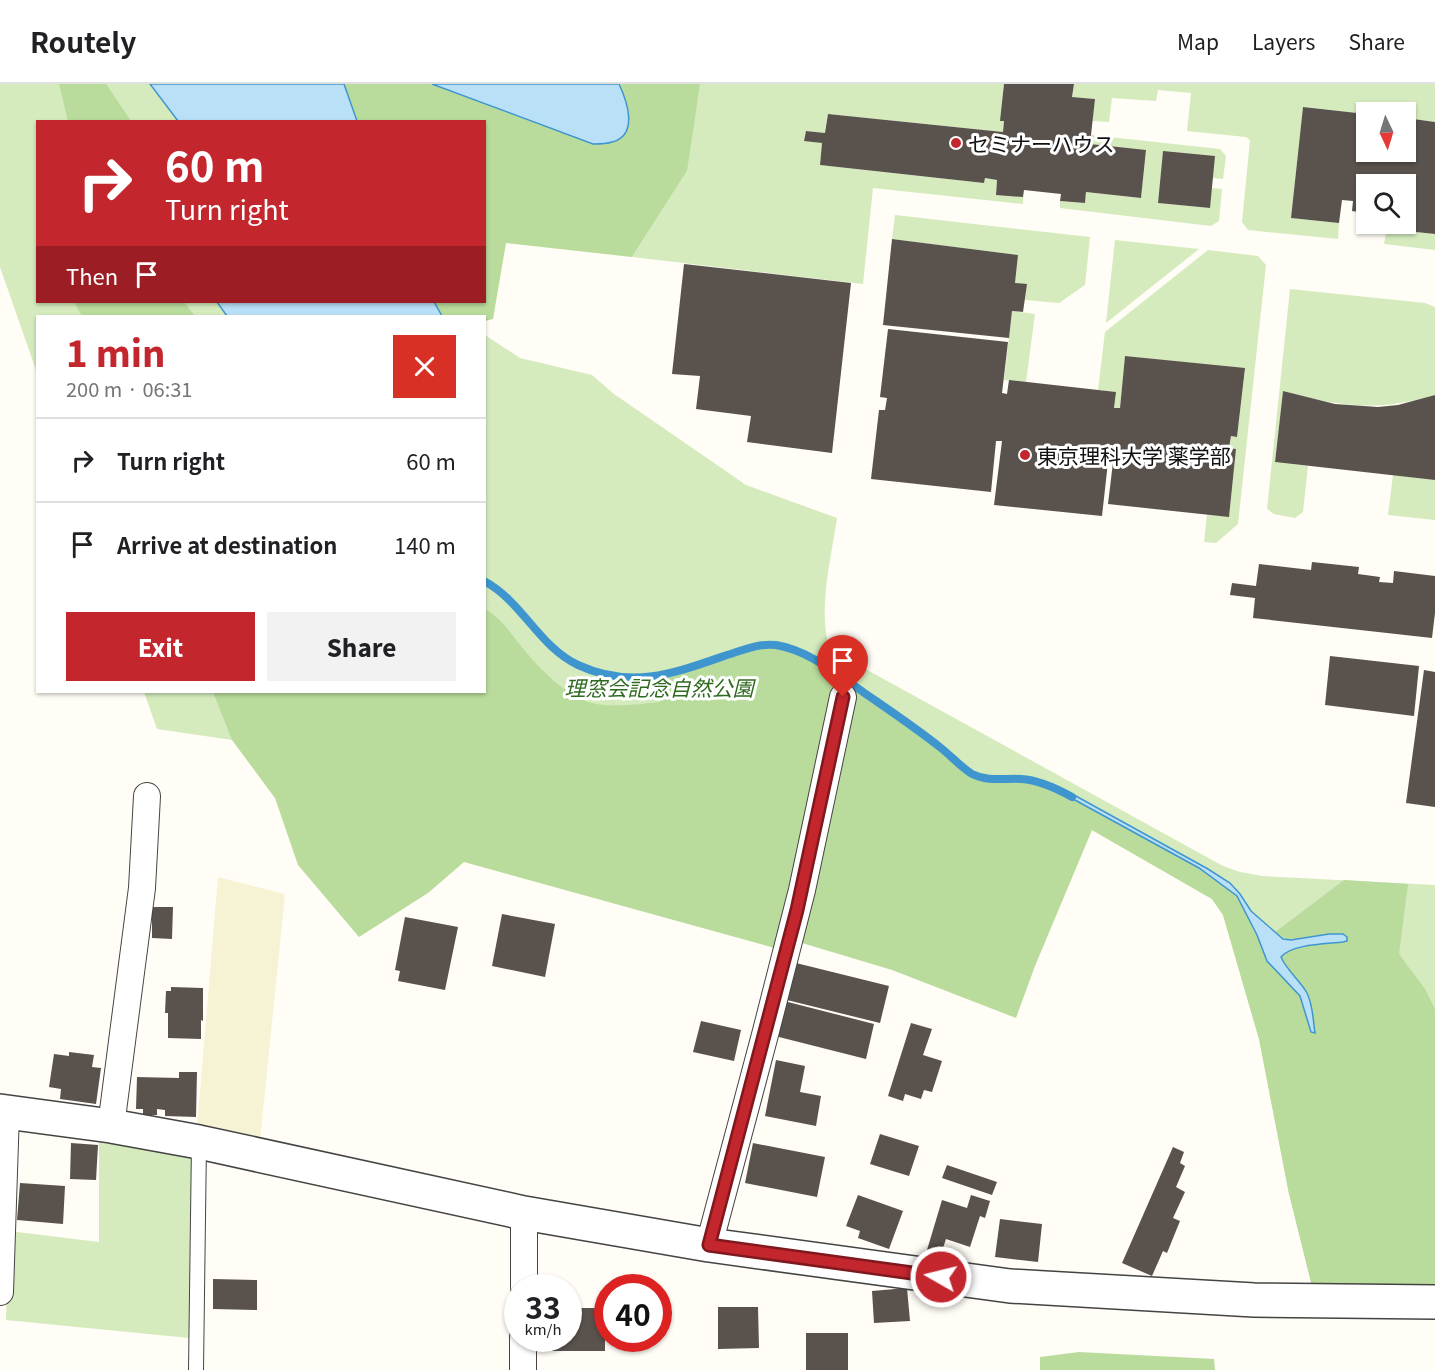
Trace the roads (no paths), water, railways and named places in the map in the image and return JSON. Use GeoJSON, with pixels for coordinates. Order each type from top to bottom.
{"type":"FeatureCollection","features":[{"type":"Feature","properties":{"kind":"street"},"geometry":{"type":"LineString","coordinates":[[709,1245],[802,890],[843,697]]}},
{"type":"Feature","properties":{"kind":"street"},"geometry":{"type":"LineString","coordinates":[[111,1126],[142,888],[147,796]]}},
{"type":"Feature","properties":{"kind":"street"},"geometry":{"type":"LineString","coordinates":[[0,1292],[3,1111],[111,1126],[199,1142],[524,1212],[709,1245],[1021,1287],[1254,1300],[1435,1302]]}},
{"type":"Feature","properties":{"kind":"street"},"geometry":{"type":"LineString","coordinates":[[524,1212],[524,1274]]}},
{"type":"Feature","properties":{"kind":"street"},"geometry":{"type":"LineString","coordinates":[[523,1370],[524,1352]]}},
{"type":"Feature","properties":{"kind":"lane"},"geometry":{"type":"LineString","coordinates":[[196,1370],[199,1142]]}},
{"type":"Feature","properties":{"kind":"water"},"geometry":{"type":"Polygon","coordinates":[[[150,84],[344,84],[357,120],[177,120],[150,84]]]}},
{"type":"Feature","properties":{"kind":"water"},"geometry":{"type":"Polygon","coordinates":[[[432,84],[619,84],[629,117],[628,125],[626,132],[620,138],[610,143],[593,144],[432,84]]]}},
{"type":"Feature","properties":{"kind":"water"},"geometry":{"type":"Polygon","coordinates":[[[218,303],[435,303],[441,315],[226,315],[218,303]]]}},
{"type":"Feature","properties":{"kind":"water"},"geometry":{"type":"Polygon","coordinates":[[[1065,790],[1230,883],[1251,911],[1283,939],[1291,940],[1329,934],[1343,934],[1347,937],[1347,941],[1343,942],[1293,949],[1281,957],[1307,993],[1312,1008],[1315,1033],[1311,1032],[1300,996],[1267,961],[1257,935],[1237,896],[1199,868],[1064,794],[1065,790]]]}},
{"type":"Feature","properties":{"kind":"waterway"},"geometry":{"type":"LineString","coordinates":[[486,582],[509,600],[552,647],[578,665],[617,677],[635,678],[671,673],[757,646],[776,645],[788,648],[811,657],[832,671],[922,733],[972,774],[990,779],[1034,781],[1072,797]]}},
{"type":"Feature","properties":{"kind":"place","name":"セミナーハウス"},"geometry":{"type":"Point","coordinates":[956,143]}},
{"type":"Feature","properties":{"kind":"place","name":"東京理科大学 薬学部"},"geometry":{"type":"Point","coordinates":[1025,455]}},
{"type":"Feature","properties":{"kind":"park label","name":"理窓会記念自然公園"},"geometry":{"type":"Point","coordinates":[659,687]}}]}
